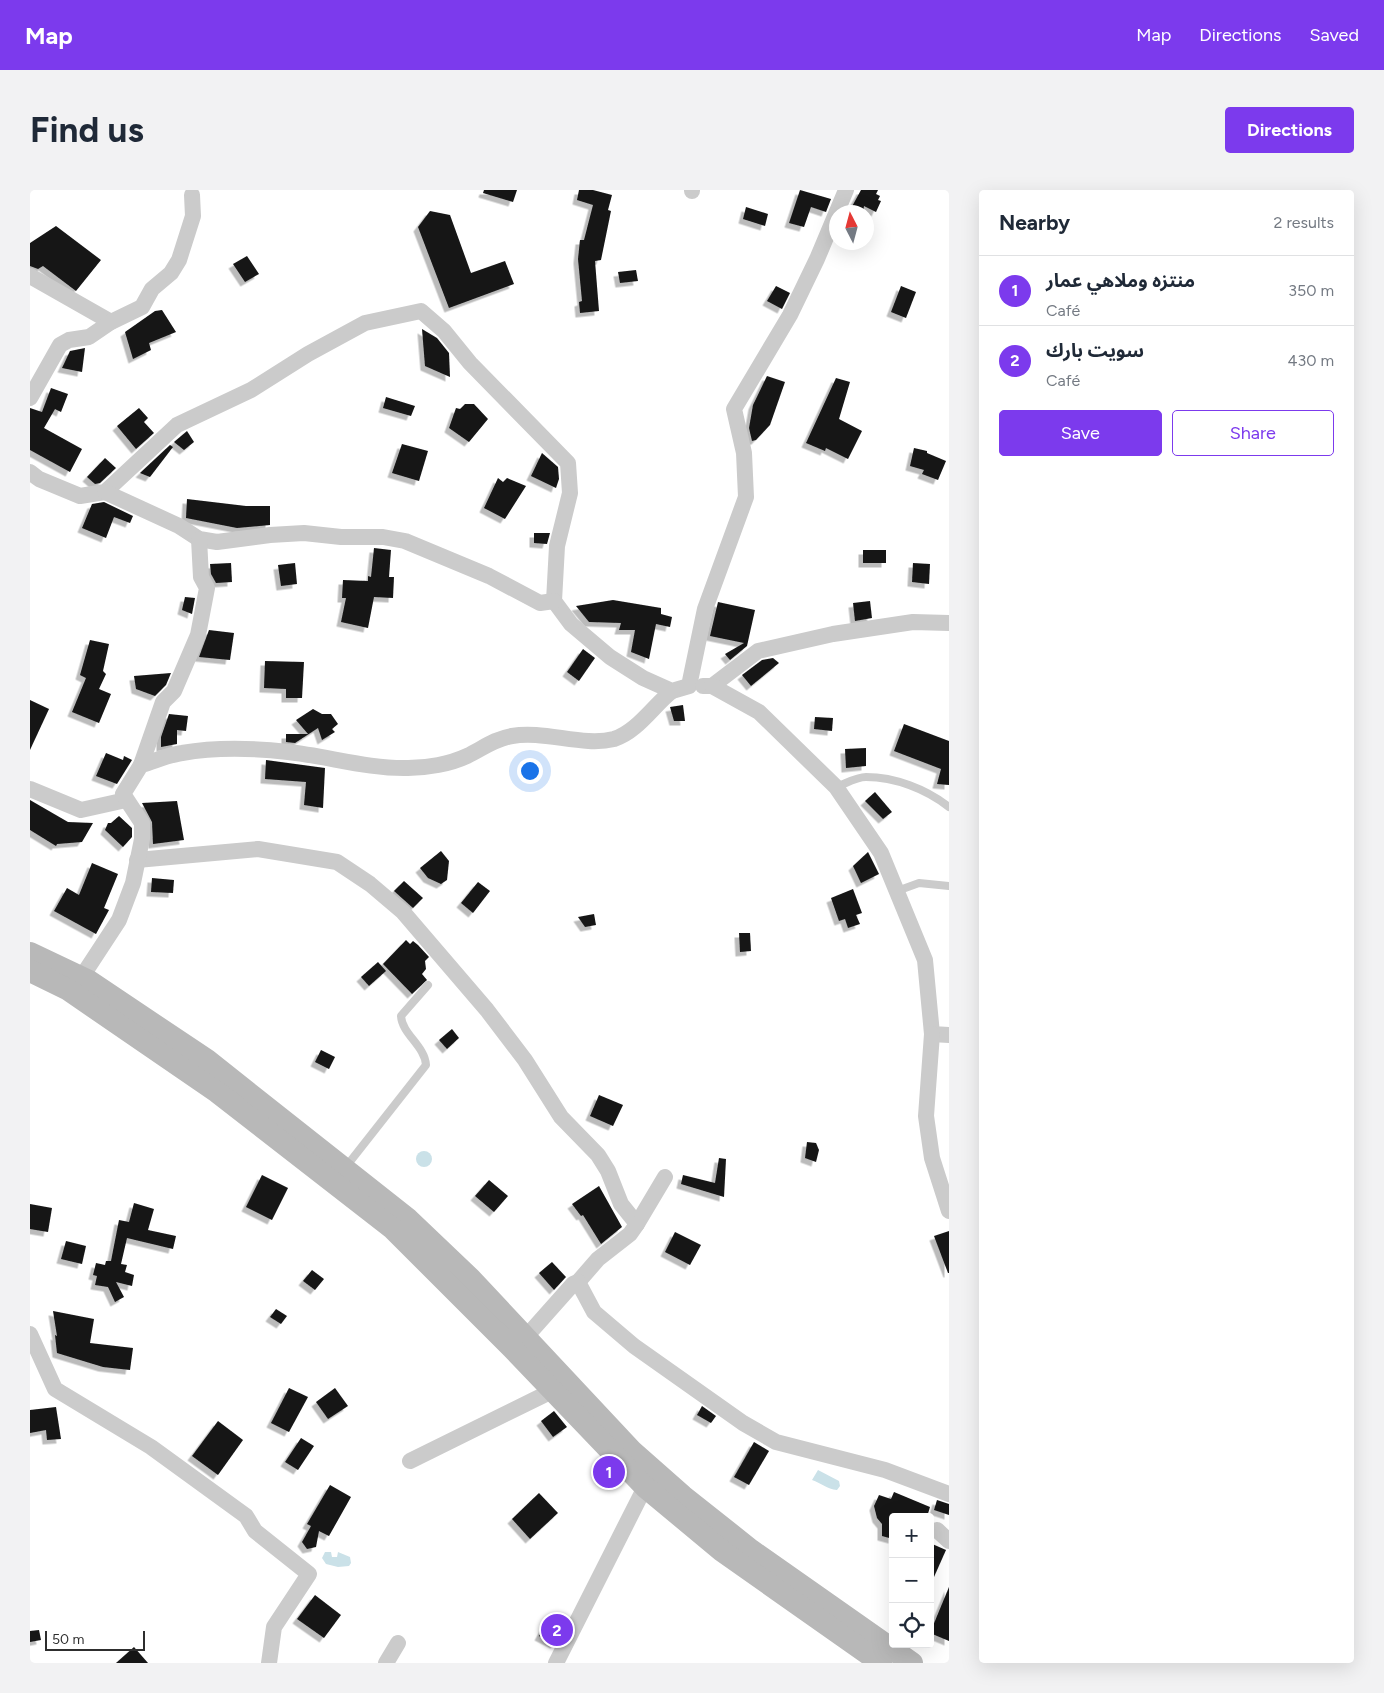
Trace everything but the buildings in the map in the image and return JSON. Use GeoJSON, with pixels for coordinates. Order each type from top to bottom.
{"type":"FeatureCollection","features":[{"type":"Feature","properties":{"kind":"main road"},"geometry":{"type":"LineString","coordinates":[[30,953],[81,978],[207,1060],[408,1219],[471,1279],[632,1451],[683,1496],[751,1550],[912,1663]]}},
{"type":"Feature","properties":{"kind":"main road"},"geometry":{"type":"LineString","coordinates":[[30,971],[67,989],[217,1092],[392,1228],[645,1487],[722,1551],[881,1663]]}},
{"type":"Feature","properties":{"kind":"street"},"geometry":{"type":"LineString","coordinates":[[689,686],[705,609],[746,497],[744,453],[734,409],[790,315],[817,259],[846,190]]}},
{"type":"Feature","properties":{"kind":"street"},"geometry":{"type":"LineString","coordinates":[[30,398],[60,345],[69,340],[89,337],[111,322],[142,307],[152,289],[171,273],[179,260],[193,216],[192,195]]}},
{"type":"Feature","properties":{"kind":"street"},"geometry":{"type":"LineString","coordinates":[[30,276],[111,322]]}},
{"type":"Feature","properties":{"kind":"street"},"geometry":{"type":"LineString","coordinates":[[106,492],[177,425],[251,390],[308,354],[365,323],[421,311],[444,331],[470,363],[568,463],[570,493],[557,546],[554,601],[571,624],[610,657],[643,678],[672,691]]}},
{"type":"Feature","properties":{"kind":"street"},"geometry":{"type":"LineString","coordinates":[[30,472],[40,479],[80,496],[106,492],[179,526],[198,539],[216,542],[304,533],[405,540],[490,576],[540,603],[554,601]]}},
{"type":"Feature","properties":{"kind":"street"},"geometry":{"type":"LineString","coordinates":[[81,978],[119,920],[133,883],[142,840],[142,823],[123,794],[142,765],[163,702],[174,691],[198,635],[206,588],[201,577],[198,539]]}},
{"type":"Feature","properties":{"kind":"street"},"geometry":{"type":"LineString","coordinates":[[712,686],[758,651],[833,634],[913,622],[949,623]]}},
{"type":"Feature","properties":{"kind":"street"},"geometry":{"type":"LineString","coordinates":[[142,765],[180,753],[237,748],[288,752],[369,765],[408,768],[428,766],[468,756],[480,747],[511,736],[537,735],[598,740],[614,739],[632,728],[672,691],[689,686],[712,686],[759,712],[836,787],[881,853],[925,960],[932,1034],[926,1116],[932,1158],[949,1211]]}},
{"type":"Feature","properties":{"kind":"street"},"geometry":{"type":"LineString","coordinates":[[30,789],[81,810],[126,800]]}},
{"type":"Feature","properties":{"kind":"street"},"geometry":{"type":"LineString","coordinates":[[138,860],[258,849],[337,862],[370,884],[403,912],[488,1010],[525,1060],[561,1117],[598,1155],[608,1171],[620,1204],[637,1224]]}},
{"type":"Feature","properties":{"kind":"street"},"geometry":{"type":"LineString","coordinates":[[932,1034],[949,1035]]}},
{"type":"Feature","properties":{"kind":"street"},"geometry":{"type":"LineString","coordinates":[[525,1338],[572,1284],[578,1282],[598,1259],[630,1234],[666,1176]]}},
{"type":"Feature","properties":{"kind":"street"},"geometry":{"type":"LineString","coordinates":[[578,1282],[594,1312],[634,1346],[744,1423],[776,1442],[885,1470],[949,1494]]}},
{"type":"Feature","properties":{"kind":"street"},"geometry":{"type":"LineString","coordinates":[[30,1334],[54,1390],[151,1447],[246,1516],[255,1531],[309,1574],[274,1627],[269,1663]]}},
{"type":"Feature","properties":{"kind":"street"},"geometry":{"type":"LineString","coordinates":[[410,1462],[552,1391]]}},
{"type":"Feature","properties":{"kind":"street"},"geometry":{"type":"LineString","coordinates":[[556,1663],[645,1487]]}},
{"type":"Feature","properties":{"kind":"street"},"geometry":{"type":"LineString","coordinates":[[937,1530],[949,1541]]}},
{"type":"Feature","properties":{"kind":"street"},"geometry":{"type":"LineString","coordinates":[[386,1663],[398,1643]]}},
{"type":"Feature","properties":{"kind":"lane"},"geometry":{"type":"LineString","coordinates":[[836,787],[864,777],[903,783],[936,797],[949,807]]}},
{"type":"Feature","properties":{"kind":"lane"},"geometry":{"type":"LineString","coordinates":[[898,891],[919,883],[949,886]]}},
{"type":"Feature","properties":{"kind":"lane"},"geometry":{"type":"LineString","coordinates":[[344,1170],[359,1147],[426,1065],[418,1047],[401,1023],[400,1016],[428,985]]}},
{"type":"Feature","properties":{"kind":"water"},"geometry":{"type":"Polygon","coordinates":[[[424,1151],[432,1159],[424,1167],[416,1159],[424,1151]]]}},
{"type":"Feature","properties":{"kind":"water"},"geometry":{"type":"Polygon","coordinates":[[[818,1470],[839,1481],[840,1486],[837,1490],[812,1480],[818,1470]]]}},
{"type":"Feature","properties":{"kind":"water"},"geometry":{"type":"Polygon","coordinates":[[[325,1552],[331,1552],[332,1557],[337,1557],[338,1552],[350,1557],[351,1563],[349,1566],[338,1567],[326,1564],[322,1558],[325,1552]]]}},
{"type":"Feature","properties":{"kind":"place","name":"منتزه وملاهي عمار"},"geometry":{"type":"Point","coordinates":[609,1472]}},
{"type":"Feature","properties":{"kind":"place","name":"سويت بارك"},"geometry":{"type":"Point","coordinates":[557,1630]}}]}
